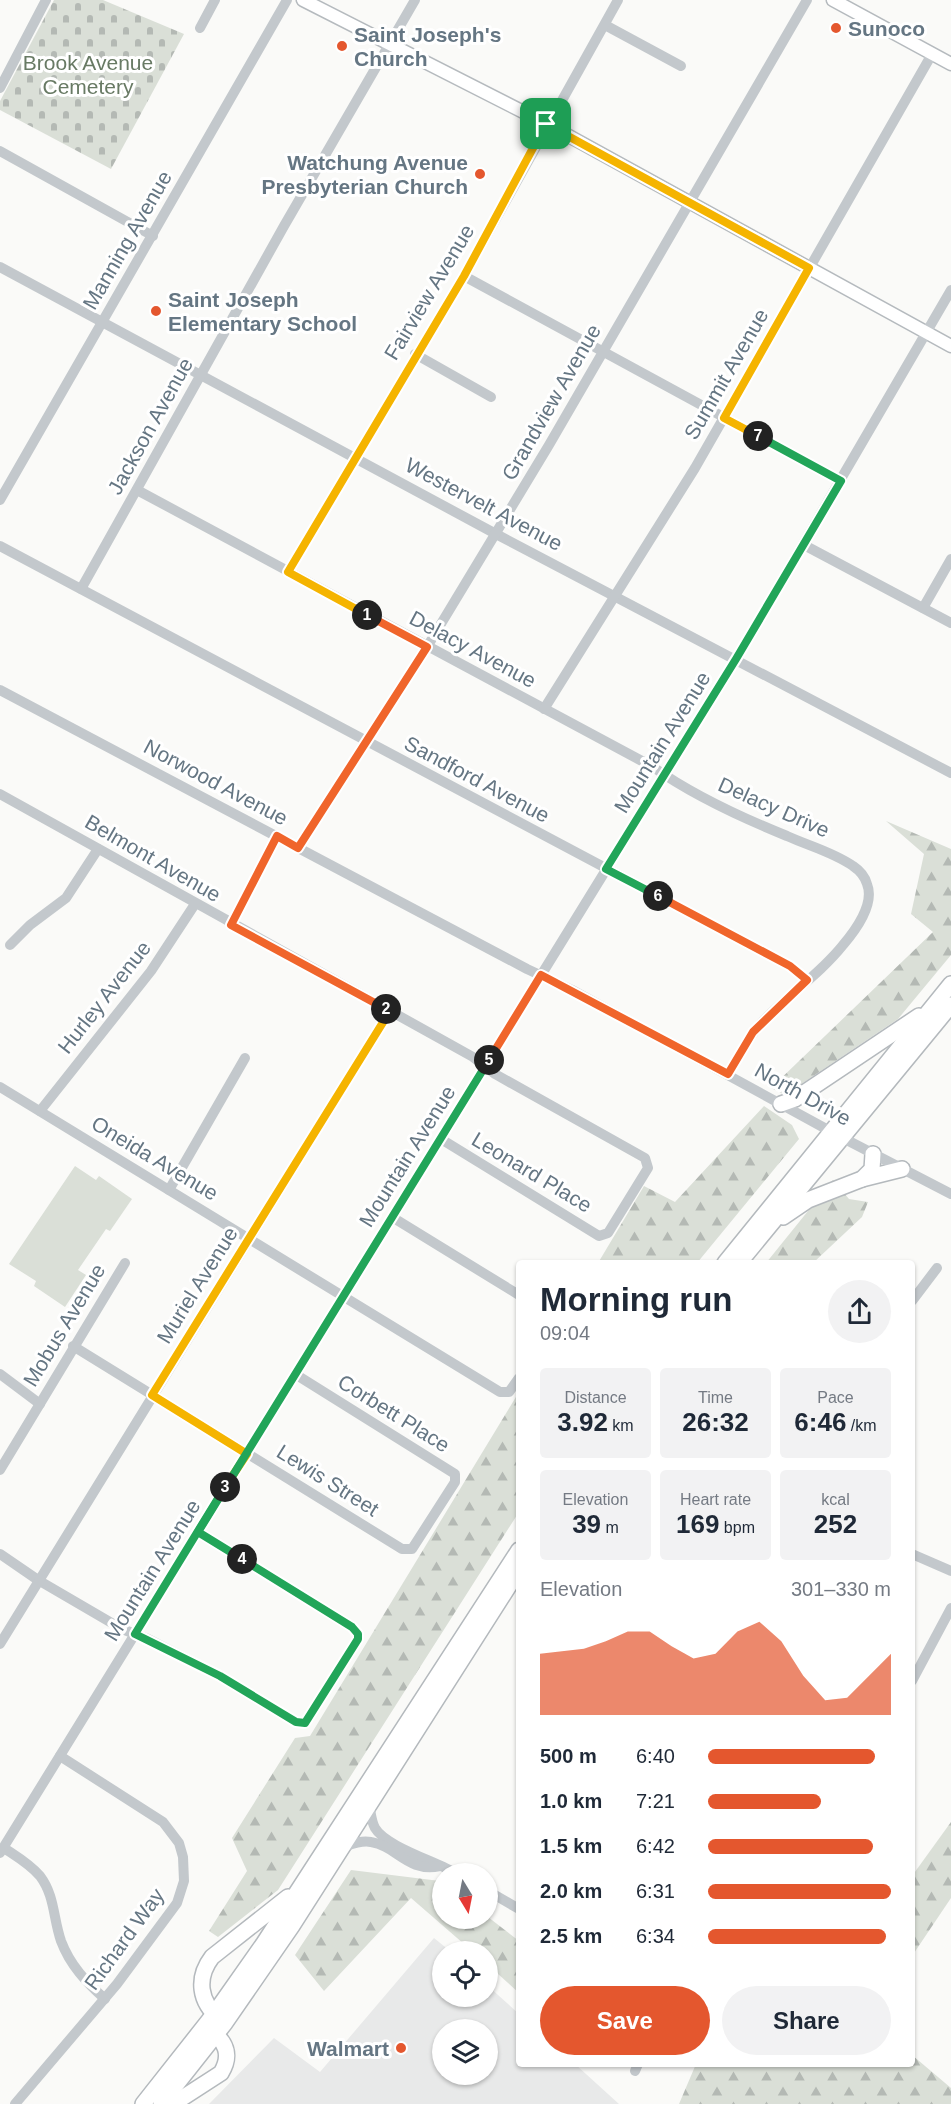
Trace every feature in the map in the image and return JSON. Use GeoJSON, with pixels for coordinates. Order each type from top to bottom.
{"type":"FeatureCollection","features":[{"type":"Feature","properties":{"kind":"highway"},"geometry":{"type":"LineString","coordinates":[[741,1260],[931,1007],[951,984]]}},
{"type":"Feature","properties":{"kind":"highway"},"geometry":{"type":"LineString","coordinates":[[728,1260],[835,1134],[951,1005]]}},
{"type":"Feature","properties":{"kind":"highway"},"geometry":{"type":"LineString","coordinates":[[781,1104],[795,1099],[931,1007]]}},
{"type":"Feature","properties":{"kind":"highway"},"geometry":{"type":"LineString","coordinates":[[862,1179],[872,1169],[873,1154]]}},
{"type":"Feature","properties":{"kind":"highway"},"geometry":{"type":"LineString","coordinates":[[764,1232],[808,1200],[862,1179],[902,1169]]}},
{"type":"Feature","properties":{"kind":"highway"},"geometry":{"type":"LineString","coordinates":[[161,2104],[516,1555]]}},
{"type":"Feature","properties":{"kind":"highway"},"geometry":{"type":"LineString","coordinates":[[143,2104],[214,2024],[343,1847],[516,1575]]}},
{"type":"Feature","properties":{"kind":"highway"},"geometry":{"type":"LineString","coordinates":[[173,2104],[221,2073],[226,2066],[227,2050],[214,2024],[201,1986],[204,1967],[212,1957],[245,1934],[300,1886]]}},
{"type":"Feature","properties":{"kind":"main road"},"geometry":{"type":"LineString","coordinates":[[303,0],[546,124],[951,346]]}},
{"type":"Feature","properties":{"kind":"main road"},"geometry":{"type":"LineString","coordinates":[[833,0],[949,61]]}},
{"type":"Feature","properties":{"kind":"street"},"geometry":{"type":"LineString","coordinates":[[0,88],[46,0]]}},
{"type":"Feature","properties":{"kind":"street"},"geometry":{"type":"LineString","coordinates":[[200,28],[215,0]]}},
{"type":"Feature","properties":{"kind":"street","name":"Manning Avenue"},"geometry":{"type":"LineString","coordinates":[[0,500],[287,0]]}},
{"type":"Feature","properties":{"kind":"street","name":"Jackson Avenue"},"geometry":{"type":"LineString","coordinates":[[81,589],[415,0]]}},
{"type":"Feature","properties":{"kind":"street","name":"Fairview Avenue"},"geometry":{"type":"LineString","coordinates":[[288,572],[415,354],[464,276],[546,124],[618,0]]}},
{"type":"Feature","properties":{"kind":"street","name":"Grandview Avenue"},"geometry":{"type":"LineString","coordinates":[[298,848],[427,647],[496,534],[807,0]]}},
{"type":"Feature","properties":{"kind":"street"},"geometry":{"type":"LineString","coordinates":[[605,25],[681,66]]}},
{"type":"Feature","properties":{"kind":"street","name":"Summit Avenue"},"geometry":{"type":"LineString","coordinates":[[544,708],[616,596],[724,418],[932,54]]}},
{"type":"Feature","properties":{"kind":"street"},"geometry":{"type":"LineString","coordinates":[[0,151],[153,236]]}},
{"type":"Feature","properties":{"kind":"street","name":"Westervelt Avenue"},"geometry":{"type":"LineString","coordinates":[[0,267],[496,534],[951,773]]}},
{"type":"Feature","properties":{"kind":"street"},"geometry":{"type":"LineString","coordinates":[[464,276],[841,481]]}},
{"type":"Feature","properties":{"kind":"street","name":"Mountain Avenue"},"geometry":{"type":"LineString","coordinates":[[2,1850],[736,659],[951,290]]}},
{"type":"Feature","properties":{"kind":"street"},"geometry":{"type":"LineString","coordinates":[[415,354],[491,397]]}},
{"type":"Feature","properties":{"kind":"street","name":"Delacy Avenue"},"geometry":{"type":"LineString","coordinates":[[137,490],[544,708],[664,775]]}},
{"type":"Feature","properties":{"kind":"street"},"geometry":{"type":"LineString","coordinates":[[804,545],[951,622]]}},
{"type":"Feature","properties":{"kind":"street","name":"Sandford Avenue"},"geometry":{"type":"LineString","coordinates":[[0,546],[790,966],[807,980]]}},
{"type":"Feature","properties":{"kind":"street"},"geometry":{"type":"LineString","coordinates":[[923,608],[951,559]]}},
{"type":"Feature","properties":{"kind":"street","name":"Norwood Avenue"},"geometry":{"type":"LineString","coordinates":[[0,690],[541,975]]}},
{"type":"Feature","properties":{"kind":"street","name":"Delacy Drive"},"geometry":{"type":"LineString","coordinates":[[664,775],[743,818],[832,854],[856,868],[865,879],[869,891],[860,920],[841,947],[807,980]]}},
{"type":"Feature","properties":{"kind":"street","name":"Belmont Avenue"},"geometry":{"type":"LineString","coordinates":[[0,794],[231,925],[390,1011],[645,1158],[648,1163],[646,1173],[604,1236]]}},
{"type":"Feature","properties":{"kind":"street"},"geometry":{"type":"LineString","coordinates":[[231,925],[277,836]]}},
{"type":"Feature","properties":{"kind":"street"},"geometry":{"type":"LineString","coordinates":[[10,945],[30,925],[66,898],[98,849]]}},
{"type":"Feature","properties":{"kind":"street","name":"Hurley Avenue"},"geometry":{"type":"LineString","coordinates":[[40,1111],[152,971],[195,904]]}},
{"type":"Feature","properties":{"kind":"street","name":"North Drive"},"geometry":{"type":"LineString","coordinates":[[541,975],[951,1194]]}},
{"type":"Feature","properties":{"kind":"street"},"geometry":{"type":"LineString","coordinates":[[728,1074],[753,1032],[807,980]]}},
{"type":"Feature","properties":{"kind":"street","name":"Muriel Avenue"},"geometry":{"type":"LineString","coordinates":[[0,1644],[390,1011]]}},
{"type":"Feature","properties":{"kind":"street"},"geometry":{"type":"LineString","coordinates":[[170,1190],[245,1058]]}},
{"type":"Feature","properties":{"kind":"street","name":"Oneida Avenue"},"geometry":{"type":"LineString","coordinates":[[0,1087],[505,1393],[509,1392],[516,1382]]}},
{"type":"Feature","properties":{"kind":"street","name":"Leonard Place"},"geometry":{"type":"LineString","coordinates":[[441,1139],[599,1236],[604,1236]]}},
{"type":"Feature","properties":{"kind":"street"},"geometry":{"type":"LineString","coordinates":[[392,1217],[516,1293]]}},
{"type":"Feature","properties":{"kind":"street","name":"Mobus Avenue"},"geometry":{"type":"LineString","coordinates":[[0,1470],[125,1263]]}},
{"type":"Feature","properties":{"kind":"street"},"geometry":{"type":"LineString","coordinates":[[915,1297],[937,1268]]}},
{"type":"Feature","properties":{"kind":"street","name":"Lewis Street"},"geometry":{"type":"LineString","coordinates":[[73,1347],[409,1551]]}},
{"type":"Feature","properties":{"kind":"street"},"geometry":{"type":"LineString","coordinates":[[0,1374],[40,1404]]}},
{"type":"Feature","properties":{"kind":"street","name":"Corbett Place"},"geometry":{"type":"LineString","coordinates":[[295,1374],[454,1474],[455,1482],[415,1546],[409,1551]]}},
{"type":"Feature","properties":{"kind":"street"},"geometry":{"type":"LineString","coordinates":[[0,1554],[39,1580],[135,1634],[220,1676],[296,1722],[305,1723],[358,1639],[358,1634],[352,1627],[198,1532]]}},
{"type":"Feature","properties":{"kind":"street"},"geometry":{"type":"LineString","coordinates":[[915,1555],[951,1571]]}},
{"type":"Feature","properties":{"kind":"street"},"geometry":{"type":"LineString","coordinates":[[933,1564],[951,1578]]}},
{"type":"Feature","properties":{"kind":"street"},"geometry":{"type":"LineString","coordinates":[[915,1675],[951,1608]]}},
{"type":"Feature","properties":{"kind":"street","name":"Richard Way"},"geometry":{"type":"LineString","coordinates":[[15,2104],[105,1999],[177,1903],[184,1881],[183,1857],[175,1837],[163,1822],[60,1756]]}},
{"type":"Feature","properties":{"kind":"street"},"geometry":{"type":"LineString","coordinates":[[369,1805],[373,1824],[380,1834],[434,1863]]}},
{"type":"Feature","properties":{"kind":"street"},"geometry":{"type":"LineString","coordinates":[[343,1847],[368,1841],[376,1843],[415,1865],[432,1868]]}},
{"type":"Feature","properties":{"kind":"street"},"geometry":{"type":"LineString","coordinates":[[2,1850],[31,1866],[43,1881],[51,1895],[61,1941],[73,1965],[105,1999]]}},
{"type":"Feature","properties":{"kind":"street"},"geometry":{"type":"LineString","coordinates":[[498,1897],[516,1908]]}},
{"type":"Feature","properties":{"kind":"shaded area"},"geometry":{"type":"Polygon","coordinates":[[[434,1938],[438,1941],[432,1941],[432,2007],[498,2007],[498,1995],[516,2011],[516,2067],[578,2067],[619,2104],[209,2104],[274,2038],[320,2072],[434,1938]]]}},
{"type":"Feature","properties":{"kind":"green space","name":"Brook Avenue Cemetery"},"geometry":{"type":"Polygon","coordinates":[[[54,0],[103,0],[184,34],[111,169],[0,110],[0,101],[54,0]]]}},
{"type":"Feature","properties":{"kind":"green space"},"geometry":{"type":"Polygon","coordinates":[[[886,821],[951,849],[951,955],[898,1019],[785,1095],[771,1088],[933,932],[911,914],[924,854],[886,821]]]}},
{"type":"Feature","properties":{"kind":"green space"},"geometry":{"type":"Polygon","coordinates":[[[764,1106],[792,1125],[799,1139],[699,1260],[600,1260],[644,1186],[675,1202],[764,1106]]]}},
{"type":"Feature","properties":{"kind":"green space"},"geometry":{"type":"Polygon","coordinates":[[[75,1166],[96,1180],[99,1176],[132,1199],[110,1231],[106,1229],[78,1270],[86,1275],[65,1307],[34,1286],[36,1281],[9,1264],[75,1166]]]}},
{"type":"Feature","properties":{"kind":"green space"},"geometry":{"type":"Polygon","coordinates":[[[833,1180],[849,1199],[868,1202],[862,1217],[816,1260],[768,1260],[833,1180]]]}},
{"type":"Feature","properties":{"kind":"green space"},"geometry":{"type":"Polygon","coordinates":[[[516,1397],[516,1517],[278,1890],[218,1937],[209,1931],[247,1871],[232,1838],[295,1738],[310,1736],[516,1397]]]}},
{"type":"Feature","properties":{"kind":"green space"},"geometry":{"type":"Polygon","coordinates":[[[951,1822],[951,1898],[915,1952],[915,1872],[951,1822]]]}},
{"type":"Feature","properties":{"kind":"green space"},"geometry":{"type":"Polygon","coordinates":[[[351,1870],[432,1880],[432,1916],[411,1898],[324,1991],[295,1955],[351,1870]]]}},
{"type":"Feature","properties":{"kind":"green space"},"geometry":{"type":"Polygon","coordinates":[[[498,1925],[516,1939],[516,1990],[498,1974],[498,1941],[460,1941],[447,1929],[498,1929],[498,1925]]]}},
{"type":"Feature","properties":{"kind":"green space"},"geometry":{"type":"Polygon","coordinates":[[[915,2058],[951,2088],[951,2104],[679,2104],[695,2067],[915,2067],[915,2058]]]}},
{"type":"Feature","properties":{"kind":"place","name":"Sunoco"},"geometry":{"type":"Point","coordinates":[836,28]}},
{"type":"Feature","properties":{"kind":"place","name":"Saint Joseph's Church"},"geometry":{"type":"Point","coordinates":[342,46]}},
{"type":"Feature","properties":{"kind":"place","name":"Watchung Avenue Presbyterian Church"},"geometry":{"type":"Point","coordinates":[480,174]}},
{"type":"Feature","properties":{"kind":"place","name":"Saint Joseph Elementary School"},"geometry":{"type":"Point","coordinates":[156,311]}},
{"type":"Feature","properties":{"kind":"place","name":"Walmart"},"geometry":{"type":"Point","coordinates":[401,2048]}},
{"type":"Feature","properties":{"kind":"route"},"geometry":{"type":"LineString","coordinates":[[546,124],[464,276],[415,354],[288,572],[427,647],[298,848],[277,836],[231,925],[390,1011],[152,1395],[247,1454],[198,1532],[135,1634],[220,1676],[300,1723],[308,1720],[358,1639],[358,1634],[352,1627],[198,1532],[222,1493],[247,1454],[441,1139],[541,975],[728,1074],[753,1032],[807,980],[790,966],[606,869],[736,659],[841,481],[724,418],[809,268],[546,124]]}}]}
